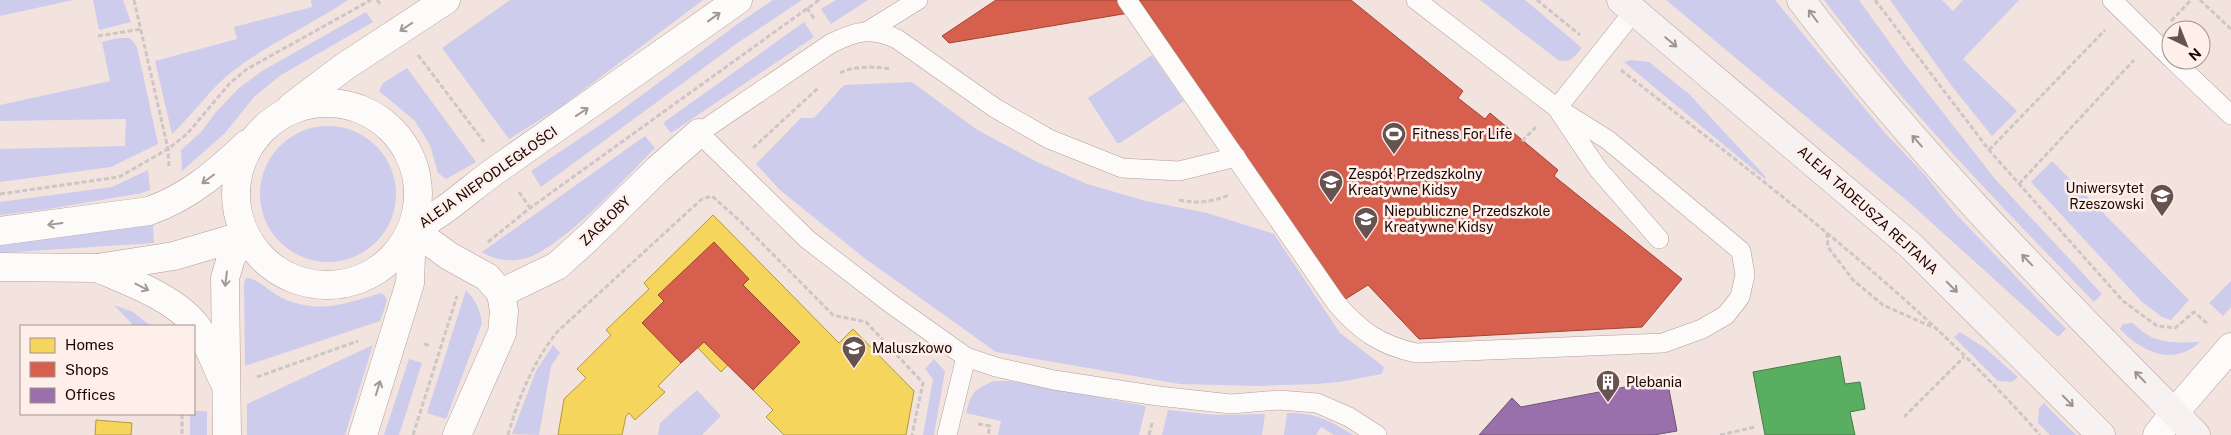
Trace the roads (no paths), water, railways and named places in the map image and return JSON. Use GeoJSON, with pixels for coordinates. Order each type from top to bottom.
{"type":"FeatureCollection","features":[{"type":"Feature","properties":{"kind":"main road"},"geometry":{"type":"LineString","coordinates":[[1801,0],[1834,43],[1932,158],[2196,435]]}},
{"type":"Feature","properties":{"kind":"main road","name":"ALEJA TADEUSZA REJTANA"},"geometry":{"type":"LineString","coordinates":[[1627,6],[1910,245],[2101,435]]}},
{"type":"Feature","properties":{"kind":"street"},"geometry":{"type":"LineString","coordinates":[[0,231],[149,211],[171,203],[212,176],[279,117],[330,77],[446,0]]}},
{"type":"Feature","properties":{"kind":"street","name":"ALEJA NIEPODLEGŁOŚCI"},"geometry":{"type":"LineString","coordinates":[[363,435],[410,283],[412,229],[437,215],[502,166],[738,0]]}},
{"type":"Feature","properties":{"kind":"street"},"geometry":{"type":"LineString","coordinates":[[258,135],[241,163],[237,182],[237,209],[245,235],[258,254],[275,269],[295,280],[330,286],[353,282],[378,270],[400,250],[412,229],[419,202],[415,168],[400,138],[382,121],[358,108],[331,102],[307,105],[279,117]]}},
{"type":"Feature","properties":{"kind":"street","name":"ZAGŁOBY"},"geometry":{"type":"LineString","coordinates":[[501,293],[557,266],[698,133]]}},
{"type":"Feature","properties":{"kind":"street"},"geometry":{"type":"LineString","coordinates":[[412,229],[449,256],[487,277],[501,293],[504,311],[502,333],[457,435]]}},
{"type":"Feature","properties":{"kind":"street"},"geometry":{"type":"LineString","coordinates":[[0,267],[97,268],[174,256],[245,235]]}},
{"type":"Feature","properties":{"kind":"street"},"geometry":{"type":"LineString","coordinates":[[227,435],[225,278],[231,258],[245,235]]}},
{"type":"Feature","properties":{"kind":"street"},"geometry":{"type":"LineString","coordinates":[[97,268],[141,286],[171,304],[197,326],[227,387]]}},
{"type":"Feature","properties":{"kind":"street"},"geometry":{"type":"LineString","coordinates":[[2157,435],[2222,337]]}},
{"type":"Feature","properties":{"kind":"lane"},"geometry":{"type":"LineString","coordinates":[[868,31],[918,0]]}},
{"type":"Feature","properties":{"kind":"lane"},"geometry":{"type":"LineString","coordinates":[[1127,0],[1336,303],[1347,316],[1374,338],[1393,348],[1416,353],[1663,343],[1702,329],[1726,315],[1740,297],[1745,275],[1741,251],[1608,140],[1557,108],[1416,0]]}},
{"type":"Feature","properties":{"kind":"lane"},"geometry":{"type":"LineString","coordinates":[[2112,0],[2161,48]]}},
{"type":"Feature","properties":{"kind":"lane"},"geometry":{"type":"LineString","coordinates":[[1557,108],[1600,53],[1627,6]]}},
{"type":"Feature","properties":{"kind":"lane"},"geometry":{"type":"LineString","coordinates":[[1236,157],[1179,171],[1122,168],[1049,139],[995,108],[897,38],[884,33],[868,31],[853,32],[830,44],[698,133],[807,238],[890,303],[966,357],[996,368],[1054,380],[1158,396],[1231,404],[1279,400],[1317,403],[1349,417],[1377,435]]}},
{"type":"Feature","properties":{"kind":"lane"},"geometry":{"type":"LineString","coordinates":[[2184,70],[2231,115]]}},
{"type":"Feature","properties":{"kind":"lane"},"geometry":{"type":"LineString","coordinates":[[1557,108],[1598,169],[1659,239]]}},
{"type":"Feature","properties":{"kind":"lane"},"geometry":{"type":"LineString","coordinates":[[947,435],[966,357]]}},
{"type":"Feature","properties":{"kind":"place","name":"Fitness For Life"},"geometry":{"type":"Point","coordinates":[1394,155]}},
{"type":"Feature","properties":{"kind":"place","name":"Zespół Przedszkolny Kreatywne Kidsy"},"geometry":{"type":"Point","coordinates":[1331,203]}},
{"type":"Feature","properties":{"kind":"place","name":"Uniwersytet Rzeszowski"},"geometry":{"type":"Point","coordinates":[2162,217]}},
{"type":"Feature","properties":{"kind":"place","name":"Niepubliczne Przedszkole Kreatywne Kidsy"},"geometry":{"type":"Point","coordinates":[1366,240]}},
{"type":"Feature","properties":{"kind":"place","name":"Maluszkowo"},"geometry":{"type":"Point","coordinates":[854,369]}},
{"type":"Feature","properties":{"kind":"place","name":"Plebania"},"geometry":{"type":"Point","coordinates":[1608,403]}}]}
